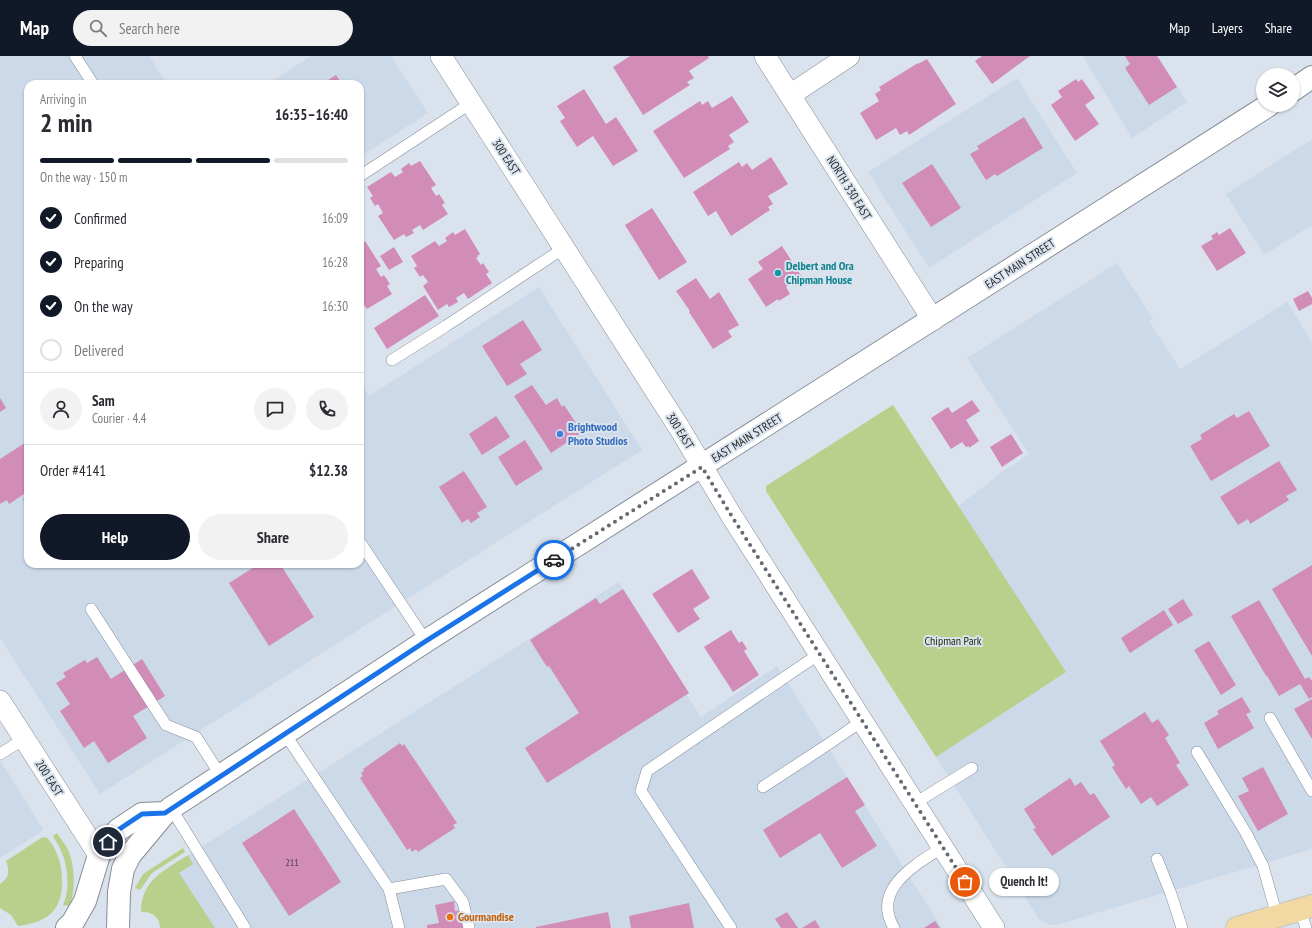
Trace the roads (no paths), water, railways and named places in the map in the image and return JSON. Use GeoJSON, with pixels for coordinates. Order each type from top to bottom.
{"type":"FeatureCollection","features":[{"type":"Feature","properties":{"kind":"main road"},"geometry":{"type":"LineString","coordinates":[[1300,86],[1312,78]]}},
{"type":"Feature","properties":{"kind":"main road","name":"EAST MAIN STREET"},"geometry":{"type":"LineString","coordinates":[[118,928],[118,892],[123,869],[130,855],[168,810],[426,641],[702,467],[1258,112]]}},
{"type":"Feature","properties":{"kind":"main road"},"geometry":{"type":"LineString","coordinates":[[67,928],[73,922],[85,901],[99,854],[118,830],[142,814],[168,810]]}},
{"type":"Feature","properties":{"kind":"main road"},"geometry":{"type":"LineString","coordinates":[[1237,928],[1277,916],[1306,914]]}},
{"type":"Feature","properties":{"kind":"street","name":"300 EAST"},"geometry":{"type":"LineString","coordinates":[[441,56],[680,429],[731,515],[994,928]]}},
{"type":"Feature","properties":{"kind":"street","name":"NORTH 330 EAST"},"geometry":{"type":"LineString","coordinates":[[765,56],[933,320]]}},
{"type":"Feature","properties":{"kind":"street"},"geometry":{"type":"LineString","coordinates":[[790,95],[850,56]]}},
{"type":"Feature","properties":{"kind":"street","name":"200 EAST"},"geometry":{"type":"LineString","coordinates":[[0,701],[99,854]]}},
{"type":"Feature","properties":{"kind":"lane"},"geometry":{"type":"LineString","coordinates":[[75,56],[91,80]]}},
{"type":"Feature","properties":{"kind":"lane"},"geometry":{"type":"LineString","coordinates":[[364,173],[471,104]]}},
{"type":"Feature","properties":{"kind":"lane"},"geometry":{"type":"LineString","coordinates":[[392,360],[564,248]]}},
{"type":"Feature","properties":{"kind":"lane"},"geometry":{"type":"LineString","coordinates":[[364,548],[426,641]]}},
{"type":"Feature","properties":{"kind":"lane"},"geometry":{"type":"LineString","coordinates":[[91,609],[166,725],[196,737],[221,776]]}},
{"type":"Feature","properties":{"kind":"lane"},"geometry":{"type":"LineString","coordinates":[[732,928],[641,791],[647,772],[819,654]]}},
{"type":"Feature","properties":{"kind":"lane"},"geometry":{"type":"LineString","coordinates":[[1270,718],[1312,791]]}},
{"type":"Feature","properties":{"kind":"lane"},"geometry":{"type":"LineString","coordinates":[[763,787],[862,721]]}},
{"type":"Feature","properties":{"kind":"lane"},"geometry":{"type":"LineString","coordinates":[[285,734],[389,889],[399,928]]}},
{"type":"Feature","properties":{"kind":"lane"},"geometry":{"type":"LineString","coordinates":[[0,754],[24,738]]}},
{"type":"Feature","properties":{"kind":"lane"},"geometry":{"type":"LineString","coordinates":[[1197,752],[1246,833],[1262,866],[1277,916]]}},
{"type":"Feature","properties":{"kind":"lane"},"geometry":{"type":"LineString","coordinates":[[915,803],[972,768]]}},
{"type":"Feature","properties":{"kind":"lane"},"geometry":{"type":"LineString","coordinates":[[168,810],[245,928]]}},
{"type":"Feature","properties":{"kind":"lane"},"geometry":{"type":"LineString","coordinates":[[894,928],[888,918],[887,903],[893,888],[910,868],[943,847]]}},
{"type":"Feature","properties":{"kind":"lane"},"geometry":{"type":"LineString","coordinates":[[1157,859],[1171,894],[1182,928]]}},
{"type":"Feature","properties":{"kind":"lane"},"geometry":{"type":"LineString","coordinates":[[389,889],[446,879],[463,902],[469,928]]}},
{"type":"Feature","properties":{"kind":"place","name":"Delbert and Ora Chipman House"},"geometry":{"type":"Point","coordinates":[778,273]}},
{"type":"Feature","properties":{"kind":"place","name":"Brightwood Photo Studios"},"geometry":{"type":"Point","coordinates":[560,434]}},
{"type":"Feature","properties":{"kind":"place","name":"Quench It!"},"geometry":{"type":"Point","coordinates":[965,882]}},
{"type":"Feature","properties":{"kind":"place","name":"Gourmandise"},"geometry":{"type":"Point","coordinates":[450,917]}},
{"type":"Feature","properties":{"kind":"park label","name":"Chipman Park"},"geometry":{"type":"Point","coordinates":[953,641]}}]}
